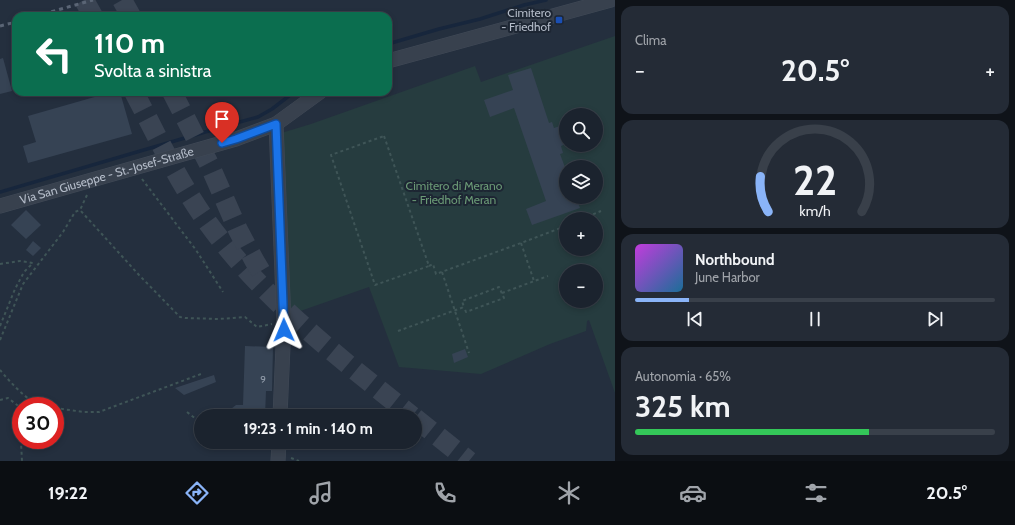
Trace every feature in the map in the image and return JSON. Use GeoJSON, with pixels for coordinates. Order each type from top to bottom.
{"type":"FeatureCollection","features":[{"type":"Feature","properties":{"kind":"street"},"geometry":{"type":"LineString","coordinates":[[392,60],[611,0]]}},
{"type":"Feature","properties":{"kind":"street","name":"Via San Giuseppe - St.-Josef-Straße"},"geometry":{"type":"LineString","coordinates":[[0,206],[236,139],[276,124],[314,96]]}},
{"type":"Feature","properties":{"kind":"street"},"geometry":{"type":"LineString","coordinates":[[276,124],[284,330],[280,409]]}},
{"type":"Feature","properties":{"kind":"street"},"geometry":{"type":"LineString","coordinates":[[278,461],[279,449]]}},
{"type":"Feature","properties":{"kind":"path"},"geometry":{"type":"LineString","coordinates":[[429,266],[384,136],[331,155],[376,285],[429,266],[433,264],[436,274],[559,229]]}},
{"type":"Feature","properties":{"kind":"path"},"geometry":{"type":"LineString","coordinates":[[141,177],[196,250],[223,292]]}},
{"type":"Feature","properties":{"kind":"path"},"geometry":{"type":"LineString","coordinates":[[0,340],[23,284],[63,232],[75,212],[80,210],[88,193]]}},
{"type":"Feature","properties":{"kind":"path"},"geometry":{"type":"LineString","coordinates":[[80,210],[139,275],[180,317],[219,320],[245,317],[257,327],[276,324],[279,328],[284,330]]}},
{"type":"Feature","properties":{"kind":"path"},"geometry":{"type":"LineString","coordinates":[[521,243],[534,281]]}},
{"type":"Feature","properties":{"kind":"path"},"geometry":{"type":"LineString","coordinates":[[0,264],[20,261],[33,262],[24,272],[15,289],[0,326]]}},
{"type":"Feature","properties":{"kind":"path"},"geometry":{"type":"LineString","coordinates":[[442,272],[470,353]]}},
{"type":"Feature","properties":{"kind":"path"},"geometry":{"type":"LineString","coordinates":[[502,293],[548,276]]}},
{"type":"Feature","properties":{"kind":"path"},"geometry":{"type":"LineString","coordinates":[[499,287],[504,298],[466,312],[464,307],[462,301],[499,287]]}},
{"type":"Feature","properties":{"kind":"path"},"geometry":{"type":"LineString","coordinates":[[398,331],[464,307]]}},
{"type":"Feature","properties":{"kind":"path"},"geometry":{"type":"LineString","coordinates":[[0,370],[7,379],[26,397]]}},
{"type":"Feature","properties":{"kind":"path"},"geometry":{"type":"LineString","coordinates":[[64,409],[99,412],[201,374]]}},
{"type":"Feature","properties":{"kind":"path"},"geometry":{"type":"LineString","coordinates":[[0,400],[8,398],[12,401]]}},
{"type":"Feature","properties":{"kind":"path"},"geometry":{"type":"LineString","coordinates":[[187,412],[194,418]]}},
{"type":"Feature","properties":{"kind":"path"},"geometry":{"type":"LineString","coordinates":[[21,449],[22,461]]}},
{"type":"Feature","properties":{"kind":"green space","name":"Cimitero di Merano - Friedhof Meran"},"geometry":{"type":"Polygon","coordinates":[[[615,36],[615,393],[589,320],[587,321],[586,331],[550,344],[481,374],[399,367],[369,287],[289,315],[278,134],[475,66],[481,82],[615,36]]]}},
{"type":"Feature","properties":{"kind":"building"},"geometry":{"type":"Polygon","coordinates":[[[3,58],[12,91],[0,94],[0,59],[3,58]]]}},
{"type":"Feature","properties":{"kind":"building"},"geometry":{"type":"Polygon","coordinates":[[[531,68],[549,123],[552,122],[554,128],[559,126],[559,152],[563,153],[560,154],[562,160],[559,160],[559,204],[579,204],[580,208],[569,212],[559,212],[559,215],[532,225],[526,209],[546,201],[514,108],[490,117],[484,100],[513,90],[508,75],[531,68]]]}},
{"type":"Feature","properties":{"kind":"building"},"geometry":{"type":"Polygon","coordinates":[[[98,96],[121,96],[132,134],[28,163],[23,146],[36,142],[28,116],[98,96]]]}},
{"type":"Feature","properties":{"kind":"building"},"geometry":{"type":"Polygon","coordinates":[[[26,210],[41,225],[26,239],[11,225],[26,210]]]}},
{"type":"Feature","properties":{"kind":"building"},"geometry":{"type":"Polygon","coordinates":[[[33,241],[41,248],[33,256],[26,250],[33,241]]]}},
{"type":"Feature","properties":{"kind":"building"},"geometry":{"type":"Polygon","coordinates":[[[245,346],[273,347],[272,391],[266,391],[265,409],[231,409],[236,405],[243,405],[245,346]]]}},
{"type":"Feature","properties":{"kind":"building"},"geometry":{"type":"Polygon","coordinates":[[[465,349],[468,357],[454,363],[452,354],[465,349]]]}},
{"type":"Feature","properties":{"kind":"building"},"geometry":{"type":"Polygon","coordinates":[[[214,375],[216,382],[184,395],[175,388],[214,375]]]}},
{"type":"Feature","properties":{"kind":"waterway"},"geometry":{"type":"LineString","coordinates":[[392,43],[546,0]]}},
{"type":"Feature","properties":{"kind":"waterway"},"geometry":{"type":"LineString","coordinates":[[225,126],[258,117],[272,109],[289,96]]}},
{"type":"Feature","properties":{"kind":"waterway"},"geometry":{"type":"LineString","coordinates":[[0,192],[212,130]]}},
{"type":"Feature","properties":{"kind":"tunnel"},"geometry":{"type":"LineString","coordinates":[[84,0],[91,12]]}},
{"type":"Feature","properties":{"kind":"tunnel"},"geometry":{"type":"LineString","coordinates":[[122,0],[129,12]]}},
{"type":"Feature","properties":{"kind":"tunnel"},"geometry":{"type":"LineString","coordinates":[[136,96],[184,186],[203,216],[225,245],[249,273],[300,324],[403,409]]}},
{"type":"Feature","properties":{"kind":"tunnel"},"geometry":{"type":"LineString","coordinates":[[174,96],[210,166],[238,230],[263,275]]}},
{"type":"Feature","properties":{"kind":"tunnel"},"geometry":{"type":"LineString","coordinates":[[422,424],[469,461]]}},
{"type":"Feature","properties":{"kind":"railway"},"geometry":{"type":"LineString","coordinates":[[50,12],[93,0]]}},
{"type":"Feature","properties":{"kind":"railway"},"geometry":{"type":"LineString","coordinates":[[0,26],[12,23]]}},
{"type":"Feature","properties":{"kind":"place","name":"Cimitero - Friedhof"},"geometry":{"type":"Point","coordinates":[559,20]}},
{"type":"Feature","properties":{"kind":"route"},"geometry":{"type":"LineString","coordinates":[[222,143],[276,124],[284,330]]}}]}
